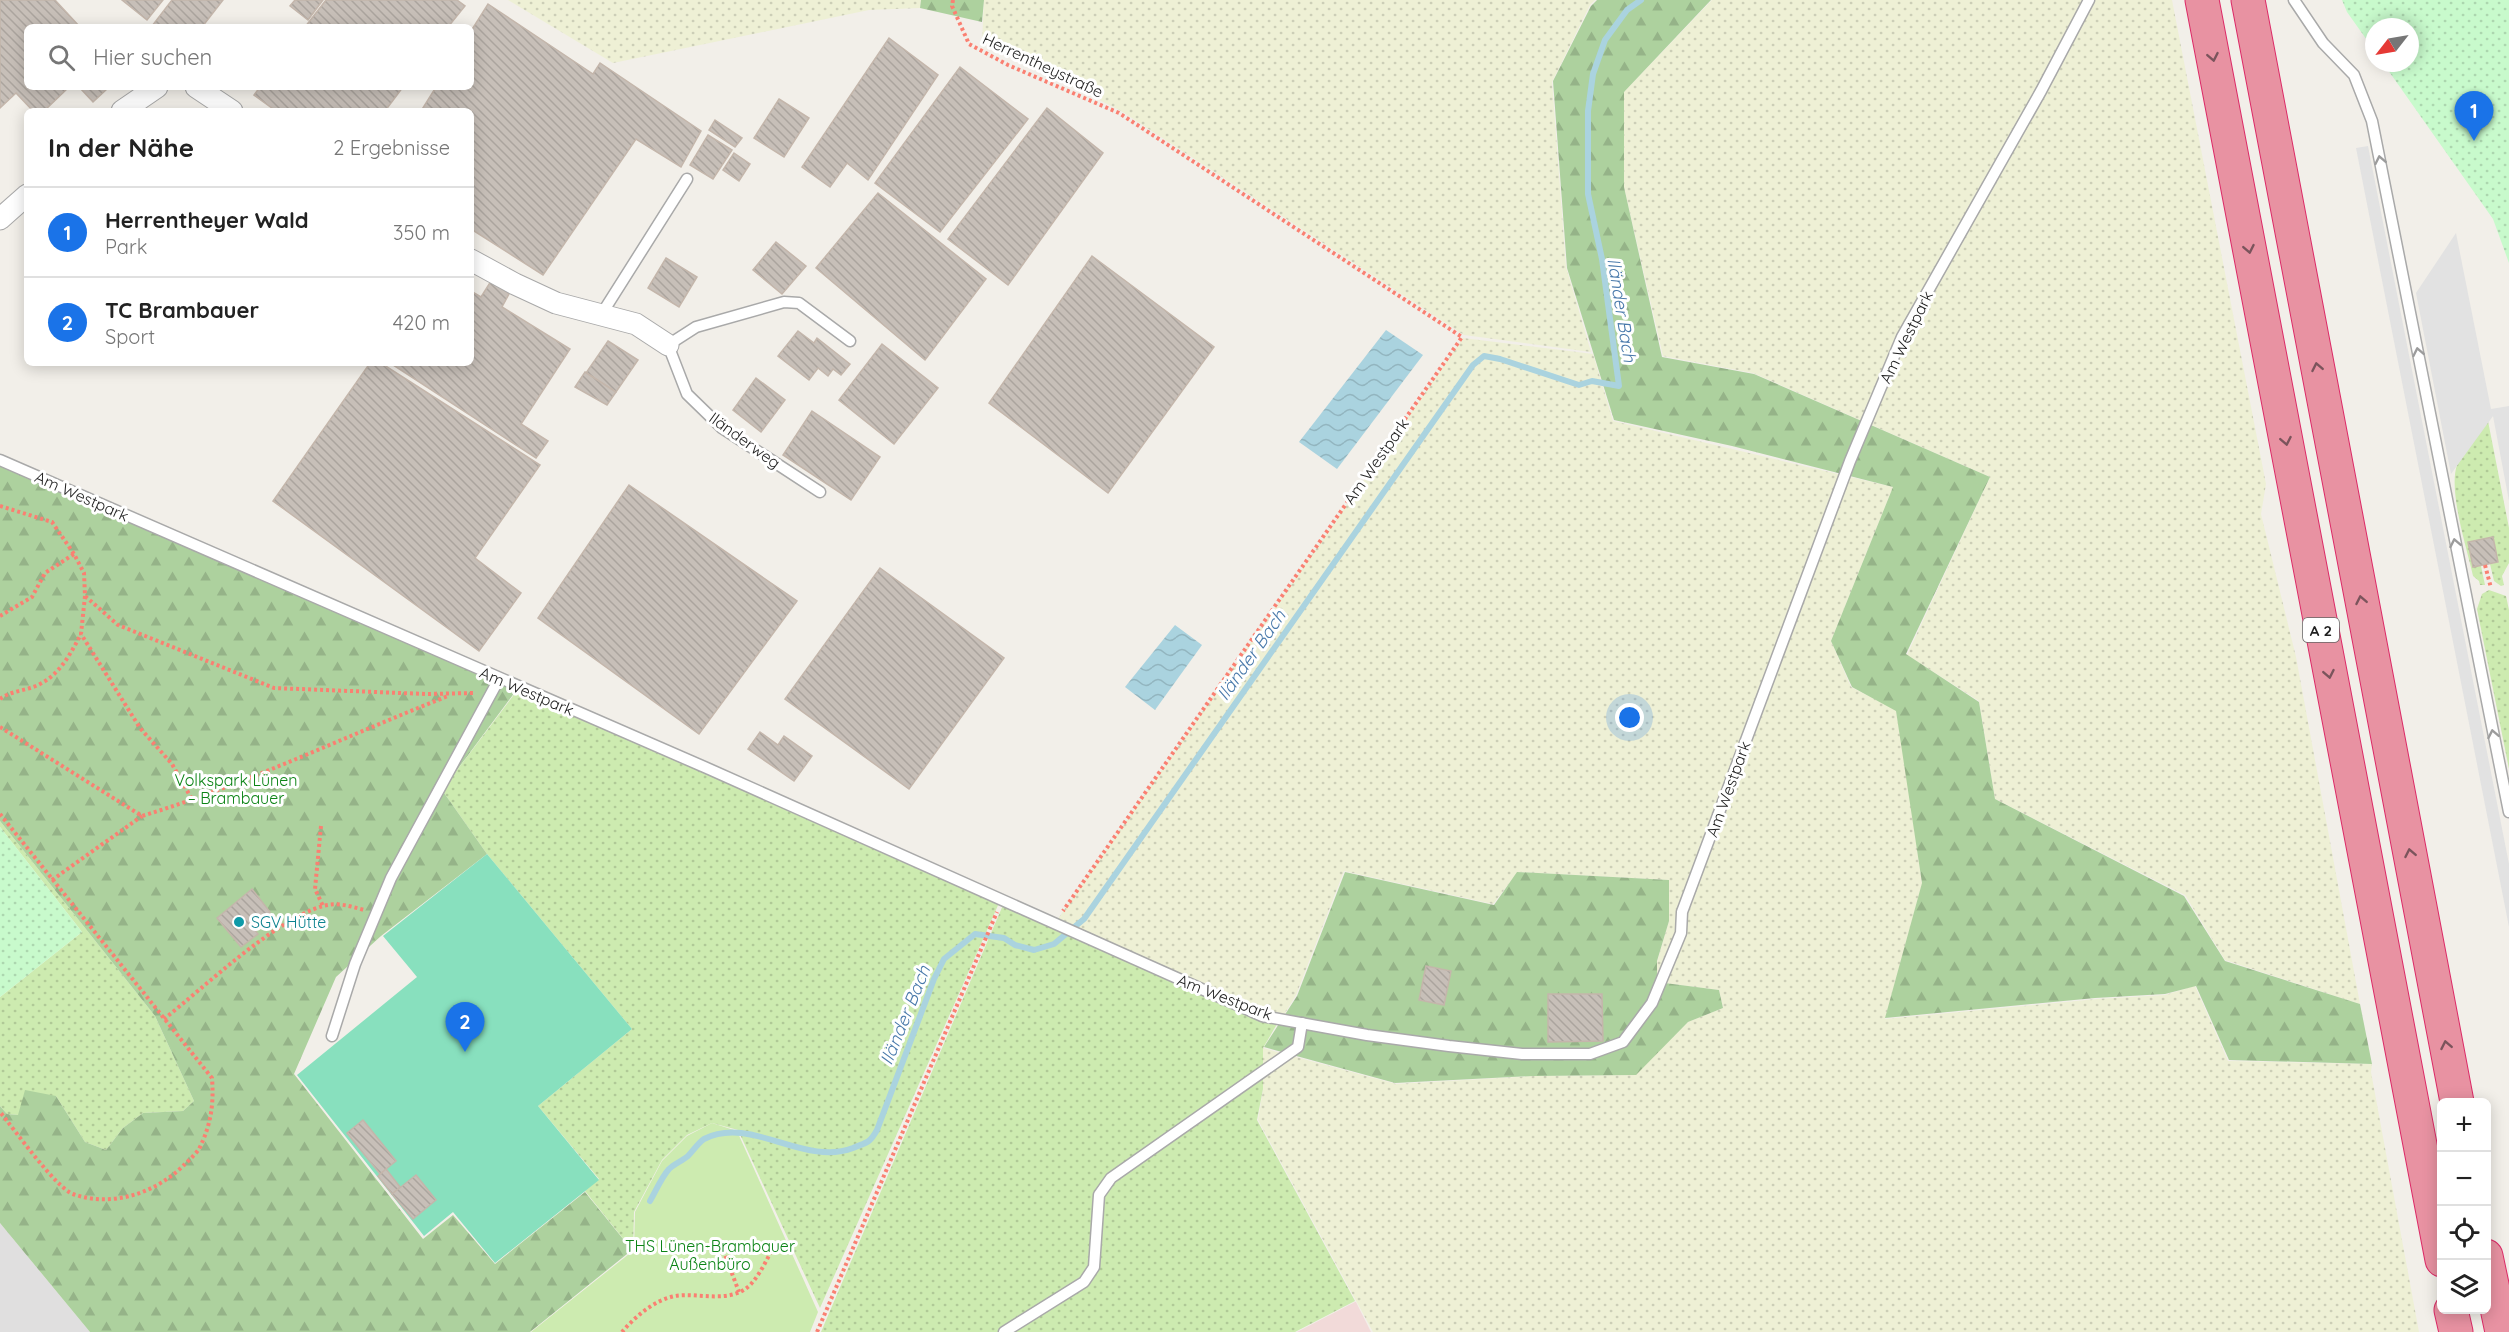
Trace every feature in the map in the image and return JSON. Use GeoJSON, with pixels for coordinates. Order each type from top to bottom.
{"type":"FeatureCollection","features":[{"type":"Feature","properties":{"kind":"highway","name":"A 2"},"geometry":{"type":"LineString","coordinates":[[2202,0],[2437,1234]]}},
{"type":"Feature","properties":{"kind":"highway"},"geometry":{"type":"LineString","coordinates":[[2248,0],[2456,1098]]}},
{"type":"Feature","properties":{"kind":"highway"},"geometry":{"type":"LineString","coordinates":[[2488,1260],[2502,1332]]}},
{"type":"Feature","properties":{"kind":"highway"},"geometry":{"type":"LineString","coordinates":[[2452,1314],[2456,1332]]}},
{"type":"Feature","properties":{"kind":"street"},"geometry":{"type":"LineString","coordinates":[[126,108],[154,90]]}},
{"type":"Feature","properties":{"kind":"street"},"geometry":{"type":"LineString","coordinates":[[200,90],[228,108]]}},
{"type":"Feature","properties":{"kind":"street"},"geometry":{"type":"LineString","coordinates":[[0,219],[24,198]]}},
{"type":"Feature","properties":{"kind":"street"},"geometry":{"type":"LineString","coordinates":[[474,262],[556,303],[636,324],[668,345]]}},
{"type":"Feature","properties":{"kind":"lane","name":"Am Westpark"},"geometry":{"type":"LineString","coordinates":[[0,460],[709,769],[1262,1016],[1367,1035],[1522,1054],[1590,1054],[1623,1042],[1652,1003],[1681,933],[1682,912],[1850,461],[1902,337],[2041,91],[2089,0]]}},
{"type":"Feature","properties":{"kind":"lane"},"geometry":{"type":"LineString","coordinates":[[2294,0],[2323,43],[2354,75],[2372,121],[2509,812]]}},
{"type":"Feature","properties":{"kind":"lane"},"geometry":{"type":"LineString","coordinates":[[602,315],[687,179]]}},
{"type":"Feature","properties":{"kind":"lane"},"geometry":{"type":"LineString","coordinates":[[668,345],[696,327],[784,302],[799,303],[850,341]]}},
{"type":"Feature","properties":{"kind":"lane","name":"Iländerweg"},"geometry":{"type":"LineString","coordinates":[[668,345],[687,394],[722,428],[820,492]]}},
{"type":"Feature","properties":{"kind":"lane"},"geometry":{"type":"LineString","coordinates":[[332,1036],[355,964],[391,878],[499,679]]}},
{"type":"Feature","properties":{"kind":"lane"},"geometry":{"type":"LineString","coordinates":[[1004,1332],[1084,1282],[1095,1267],[1100,1195],[1111,1178],[1298,1047],[1302,1023]]}},
{"type":"Feature","properties":{"kind":"path","name":"Herrentheystraße"},"geometry":{"type":"LineString","coordinates":[[953,0],[952,6],[969,44],[1008,65],[1119,113],[1147,132]]}},
{"type":"Feature","properties":{"kind":"path","name":"Am Westpark"},"geometry":{"type":"LineString","coordinates":[[1057,923],[1462,338],[1147,132]]}},
{"type":"Feature","properties":{"kind":"path"},"geometry":{"type":"LineString","coordinates":[[0,506],[52,522],[84,573],[85,596],[81,634],[67,662],[41,684],[7,694],[0,699]]}},
{"type":"Feature","properties":{"kind":"path"},"geometry":{"type":"LineString","coordinates":[[0,616],[32,597],[45,573],[74,554]]}},
{"type":"Feature","properties":{"kind":"path"},"geometry":{"type":"LineString","coordinates":[[2485,565],[2491,588]]}},
{"type":"Feature","properties":{"kind":"path"},"geometry":{"type":"LineString","coordinates":[[85,596],[118,625],[274,688],[453,694],[490,693]]}},
{"type":"Feature","properties":{"kind":"path"},"geometry":{"type":"LineString","coordinates":[[81,634],[140,728],[172,764],[193,801]]}},
{"type":"Feature","properties":{"kind":"path"},"geometry":{"type":"LineString","coordinates":[[52,880],[142,816],[193,801],[453,694]]}},
{"type":"Feature","properties":{"kind":"path"},"geometry":{"type":"LineString","coordinates":[[0,727],[142,816]]}},
{"type":"Feature","properties":{"kind":"path"},"geometry":{"type":"LineString","coordinates":[[0,814],[212,1078],[214,1104],[209,1125],[198,1152],[156,1187],[129,1197],[101,1198],[72,1194],[53,1177],[0,1112]]}},
{"type":"Feature","properties":{"kind":"path"},"geometry":{"type":"LineString","coordinates":[[321,826],[315,890],[323,906]]}},
{"type":"Feature","properties":{"kind":"path"},"geometry":{"type":"LineString","coordinates":[[817,1332],[1002,901]]}},
{"type":"Feature","properties":{"kind":"path"},"geometry":{"type":"LineString","coordinates":[[164,1019],[273,932],[301,915],[323,906],[344,904],[376,914]]}},
{"type":"Feature","properties":{"kind":"path"},"geometry":{"type":"LineString","coordinates":[[719,1239],[739,1292]]}},
{"type":"Feature","properties":{"kind":"path"},"geometry":{"type":"LineString","coordinates":[[622,1332],[653,1304],[675,1296],[716,1297],[739,1292],[750,1284],[775,1244]]}},
{"type":"Feature","properties":{"kind":"shaded area"},"geometry":{"type":"Polygon","coordinates":[[[2368,146],[2509,864],[2509,927],[2356,148],[2368,146]]]}},
{"type":"Feature","properties":{"kind":"shaded area"},"geometry":{"type":"Polygon","coordinates":[[[2456,233],[2491,409],[2509,406],[2509,501],[2493,416],[2451,474],[2416,293],[2456,233]]]}},
{"type":"Feature","properties":{"kind":"shaded area"},"geometry":{"type":"Polygon","coordinates":[[[0,1223],[90,1332],[0,1332],[0,1223]]]}},
{"type":"Feature","properties":{"kind":"shaded area"},"geometry":{"type":"Polygon","coordinates":[[[1355,1302],[1371,1332],[1297,1332],[1355,1302]]]}},
{"type":"Feature","properties":{"kind":"green space"},"geometry":{"type":"Polygon","coordinates":[[[508,0],[921,0],[920,8],[869,10],[613,63],[508,0]]]}},
{"type":"Feature","properties":{"kind":"green space"},"geometry":{"type":"Polygon","coordinates":[[[921,0],[984,0],[982,22],[920,8],[921,0]]]}},
{"type":"Feature","properties":{"kind":"green space"},"geometry":{"type":"Polygon","coordinates":[[[984,0],[1595,0],[1590,5],[1552,82],[1566,267],[1591,352],[1464,335],[1121,111],[982,41],[984,0]]]}},
{"type":"Feature","properties":{"kind":"green space"},"geometry":{"type":"Polygon","coordinates":[[[1597,0],[1711,0],[1624,92],[1624,187],[1662,357],[1754,374],[1990,477],[1906,654],[1979,702],[1995,799],[2184,896],[2225,961],[2360,1004],[2372,1064],[2229,1060],[2196,986],[2165,994],[2095,998],[1885,1018],[1922,883],[1896,711],[1852,687],[1831,641],[1893,487],[1732,446],[1614,420],[1567,268],[1553,81],[1591,6],[1597,0]]]}},
{"type":"Feature","properties":{"kind":"green space"},"geometry":{"type":"Polygon","coordinates":[[[1712,0],[2172,0],[2266,484],[2261,514],[2296,657],[2360,1004],[2225,960],[2185,895],[1995,799],[1979,701],[1907,655],[1990,477],[1753,373],[1663,356],[1624,187],[1623,93],[1712,0]]]}},
{"type":"Feature","properties":{"kind":"green space"},"geometry":{"type":"Polygon","coordinates":[[[2342,0],[2509,0],[2509,263],[2493,219],[2389,72],[2419,72],[2419,18],[2365,18],[2365,37],[2347,12],[2342,0]]]}},
{"type":"Feature","properties":{"kind":"green space"},"geometry":{"type":"Polygon","coordinates":[[[1463,338],[1593,354],[1613,421],[1893,487],[1831,641],[1851,687],[1896,710],[1908,785],[1922,884],[1885,1019],[2097,999],[2165,995],[2195,986],[2228,1061],[2372,1064],[2371,1072],[2419,1332],[1373,1332],[1258,1120],[1263,1090],[1263,1048],[1396,1084],[1534,1076],[1635,1075],[1688,1022],[1723,1008],[1719,990],[1657,982],[1657,962],[1669,921],[1669,880],[1518,872],[1493,904],[1344,871],[1296,995],[1282,1018],[1263,1015],[1055,923],[1463,338]]]}},
{"type":"Feature","properties":{"kind":"green space"},"geometry":{"type":"Polygon","coordinates":[[[2488,421],[2509,528],[2509,563],[2502,576],[2504,585],[2501,586],[2494,581],[2490,564],[2498,562],[2493,537],[2468,543],[2473,567],[2481,566],[2485,585],[2480,585],[2473,576],[2459,520],[2455,489],[2457,465],[2488,421]]]}},
{"type":"Feature","properties":{"kind":"green space","name":"Volkspark Lünen – Brambauer"},"geometry":{"type":"Polygon","coordinates":[[[0,459],[518,688],[442,790],[487,854],[381,936],[336,977],[294,1074],[423,1239],[453,1215],[495,1264],[585,1192],[632,1250],[530,1332],[90,1332],[0,1223],[0,1106],[7,1114],[18,1115],[25,1090],[56,1096],[85,1142],[106,1150],[123,1128],[143,1113],[183,1111],[194,1101],[155,1016],[0,821],[0,459]]]}},
{"type":"Feature","properties":{"kind":"green space"},"geometry":{"type":"Polygon","coordinates":[[[2489,590],[2506,596],[2509,610],[2509,769],[2477,609],[2482,594],[2489,590]]]}},
{"type":"Feature","properties":{"kind":"green space"},"geometry":{"type":"Polygon","coordinates":[[[519,688],[999,903],[820,1308],[738,1130],[712,1123],[687,1135],[662,1160],[634,1212],[633,1251],[585,1191],[599,1179],[538,1106],[632,1029],[487,854],[442,790],[519,688]]]}},
{"type":"Feature","properties":{"kind":"green space"},"geometry":{"type":"Polygon","coordinates":[[[0,821],[155,1016],[194,1101],[183,1111],[143,1113],[123,1128],[106,1150],[85,1142],[56,1096],[18,1115],[7,1114],[0,1106],[0,997],[82,932],[0,827],[0,821]]]}},
{"type":"Feature","properties":{"kind":"green space"},"geometry":{"type":"Polygon","coordinates":[[[0,827],[82,932],[0,997],[0,827]]]}},
{"type":"Feature","properties":{"kind":"green space"},"geometry":{"type":"Polygon","coordinates":[[[487,854],[632,1029],[538,1106],[599,1180],[495,1263],[453,1212],[424,1236],[297,1075],[417,977],[383,936],[487,854]]]}},
{"type":"Feature","properties":{"kind":"green space"},"geometry":{"type":"Polygon","coordinates":[[[1345,872],[1494,905],[1517,872],[1669,880],[1669,921],[1657,961],[1657,982],[1719,990],[1723,1008],[1688,1022],[1636,1075],[1533,1076],[1395,1083],[1264,1047],[1297,996],[1345,872]]]}},
{"type":"Feature","properties":{"kind":"green space"},"geometry":{"type":"Polygon","coordinates":[[[1003,905],[1280,1019],[1263,1048],[1263,1089],[1257,1120],[1355,1301],[1295,1332],[821,1332],[1003,905]]]}},
{"type":"Feature","properties":{"kind":"green space","name":"THS Lünen-Brambauer Außenbüro"},"geometry":{"type":"Polygon","coordinates":[[[712,1123],[737,1131],[818,1312],[810,1332],[531,1332],[634,1250],[635,1212],[662,1161],[687,1136],[712,1123]]]}},
{"type":"Feature","properties":{"kind":"water"},"geometry":{"type":"Polygon","coordinates":[[[1386,330],[1423,355],[1337,469],[1299,442],[1386,330]]]}},
{"type":"Feature","properties":{"kind":"water"},"geometry":{"type":"Polygon","coordinates":[[[1175,625],[1202,645],[1155,710],[1125,687],[1175,625]]]}},
{"type":"Feature","properties":{"kind":"building"},"geometry":{"type":"Polygon","coordinates":[[[0,0],[55,0],[77,24],[24,24],[24,90],[66,90],[47,108],[30,108],[16,93],[0,108],[0,0]]]}},
{"type":"Feature","properties":{"kind":"building"},"geometry":{"type":"Polygon","coordinates":[[[122,0],[163,0],[147,20],[122,0]]]}},
{"type":"Feature","properties":{"kind":"building"},"geometry":{"type":"Polygon","coordinates":[[[172,0],[223,0],[204,24],[154,24],[172,0]]]}},
{"type":"Feature","properties":{"kind":"building"},"geometry":{"type":"Polygon","coordinates":[[[295,0],[323,0],[308,20],[290,6],[295,0]]]}},
{"type":"Feature","properties":{"kind":"building"},"geometry":{"type":"Polygon","coordinates":[[[326,0],[457,0],[465,6],[450,24],[307,24],[326,0]]]}},
{"type":"Feature","properties":{"kind":"building"},"geometry":{"type":"Polygon","coordinates":[[[488,4],[593,74],[600,63],[701,131],[681,167],[636,139],[543,275],[474,231],[474,108],[423,108],[434,90],[474,90],[474,26],[488,4]]]}},
{"type":"Feature","properties":{"kind":"building"},"geometry":{"type":"Polygon","coordinates":[[[889,38],[938,75],[868,180],[847,163],[830,187],[802,167],[889,38]]]}},
{"type":"Feature","properties":{"kind":"building"},"geometry":{"type":"Polygon","coordinates":[[[960,67],[1028,119],[940,232],[875,183],[960,67]]]}},
{"type":"Feature","properties":{"kind":"building"},"geometry":{"type":"Polygon","coordinates":[[[82,90],[106,90],[93,102],[82,90]]]}},
{"type":"Feature","properties":{"kind":"building"},"geometry":{"type":"Polygon","coordinates":[[[258,90],[401,90],[387,108],[272,108],[254,95],[258,90]]]}},
{"type":"Feature","properties":{"kind":"building"},"geometry":{"type":"Polygon","coordinates":[[[779,99],[809,118],[784,157],[754,138],[779,99]]]}},
{"type":"Feature","properties":{"kind":"building"},"geometry":{"type":"Polygon","coordinates":[[[1047,108],[1103,153],[1008,285],[948,239],[1047,108]]]}},
{"type":"Feature","properties":{"kind":"building"},"geometry":{"type":"Polygon","coordinates":[[[715,120],[742,138],[735,147],[709,130],[715,120]]]}},
{"type":"Feature","properties":{"kind":"building"},"geometry":{"type":"Polygon","coordinates":[[[708,135],[732,150],[713,179],[690,165],[708,135]]]}},
{"type":"Feature","properties":{"kind":"building"},"geometry":{"type":"Polygon","coordinates":[[[734,153],[750,164],[739,181],[723,170],[734,153]]]}},
{"type":"Feature","properties":{"kind":"building"},"geometry":{"type":"Polygon","coordinates":[[[878,193],[986,279],[925,360],[816,268],[878,193]]]}},
{"type":"Feature","properties":{"kind":"building"},"geometry":{"type":"Polygon","coordinates":[[[776,242],[806,266],[782,294],[753,270],[776,242]]]}},
{"type":"Feature","properties":{"kind":"building"},"geometry":{"type":"Polygon","coordinates":[[[1092,256],[1214,347],[1108,493],[989,403],[1092,256]]]}},
{"type":"Feature","properties":{"kind":"building"},"geometry":{"type":"Polygon","coordinates":[[[666,258],[697,277],[679,307],[648,288],[666,258]]]}},
{"type":"Feature","properties":{"kind":"building"},"geometry":{"type":"Polygon","coordinates":[[[491,281],[509,294],[502,307],[570,349],[521,424],[548,441],[536,458],[395,366],[474,366],[474,293],[481,297],[491,281]]]}},
{"type":"Feature","properties":{"kind":"building"},"geometry":{"type":"Polygon","coordinates":[[[798,331],[814,343],[817,338],[850,364],[841,375],[833,369],[828,376],[818,368],[809,380],[778,356],[798,331]]]}},
{"type":"Feature","properties":{"kind":"building"},"geometry":{"type":"Polygon","coordinates":[[[608,341],[638,360],[616,392],[586,373],[608,341]]]}},
{"type":"Feature","properties":{"kind":"building"},"geometry":{"type":"Polygon","coordinates":[[[882,344],[938,388],[894,444],[839,400],[882,344]]]}},
{"type":"Feature","properties":{"kind":"building"},"geometry":{"type":"Polygon","coordinates":[[[368,366],[386,366],[540,465],[475,558],[521,593],[479,651],[273,501],[368,366]]]}},
{"type":"Feature","properties":{"kind":"building"},"geometry":{"type":"Polygon","coordinates":[[[585,372],[616,392],[607,405],[575,387],[585,372]]]}},
{"type":"Feature","properties":{"kind":"building"},"geometry":{"type":"Polygon","coordinates":[[[756,378],[785,400],[761,432],[733,410],[756,378]]]}},
{"type":"Feature","properties":{"kind":"building"},"geometry":{"type":"Polygon","coordinates":[[[812,411],[880,457],[851,500],[783,455],[812,411]]]}},
{"type":"Feature","properties":{"kind":"building"},"geometry":{"type":"Polygon","coordinates":[[[629,485],[797,601],[699,734],[538,618],[629,485]]]}},
{"type":"Feature","properties":{"kind":"building"},"geometry":{"type":"Polygon","coordinates":[[[2493,537],[2498,562],[2473,567],[2468,542],[2493,537]]]}},
{"type":"Feature","properties":{"kind":"building"},"geometry":{"type":"Polygon","coordinates":[[[880,568],[1004,658],[909,789],[785,699],[880,568]]]}},
{"type":"Feature","properties":{"kind":"building"},"geometry":{"type":"Polygon","coordinates":[[[760,732],[778,745],[784,736],[812,756],[794,781],[748,749],[760,732]]]}},
{"type":"Feature","properties":{"kind":"building","name":"SGV Hütte"},"geometry":{"type":"Polygon","coordinates":[[[252,889],[270,912],[252,926],[258,934],[241,947],[217,918],[252,889]]]}},
{"type":"Feature","properties":{"kind":"building"},"geometry":{"type":"Polygon","coordinates":[[[1426,966],[1451,971],[1444,1005],[1419,1000],[1426,966]]]}},
{"type":"Feature","properties":{"kind":"building"},"geometry":{"type":"Polygon","coordinates":[[[1548,994],[1602,994],[1603,1041],[1548,1042],[1548,994]]]}},
{"type":"Feature","properties":{"kind":"building"},"geometry":{"type":"Polygon","coordinates":[[[363,1120],[396,1161],[380,1174],[347,1133],[363,1120]]]}},
{"type":"Feature","properties":{"kind":"building"},"geometry":{"type":"Polygon","coordinates":[[[386,1169],[400,1187],[392,1194],[378,1176],[386,1169]]]}},
{"type":"Feature","properties":{"kind":"building"},"geometry":{"type":"Polygon","coordinates":[[[416,1175],[436,1200],[413,1219],[392,1194],[416,1175]]]}},
{"type":"Feature","properties":{"kind":"waterway","name":"Iländer Bach"},"geometry":{"type":"LineString","coordinates":[[650,1201],[669,1169],[688,1156],[704,1139],[722,1133],[759,1136],[797,1147],[834,1152],[853,1148],[870,1140],[877,1130],[934,979],[944,959],[975,934],[1004,938],[1015,945],[1034,950],[1054,944],[1084,919],[1473,365],[1484,356],[1500,359],[1579,385],[1592,381],[1619,386],[1602,259],[1588,194],[1588,111],[1593,74],[1605,40],[1627,10],[1641,0]]}},
{"type":"Feature","properties":{"kind":"place","name":"Herrentheyer Wald"},"geometry":{"type":"Point","coordinates":[2474,141]}},
{"type":"Feature","properties":{"kind":"place","name":"SGV Hütte"},"geometry":{"type":"Point","coordinates":[239,922]}},
{"type":"Feature","properties":{"kind":"place","name":"TC Brambauer"},"geometry":{"type":"Point","coordinates":[465,1052]}}]}
